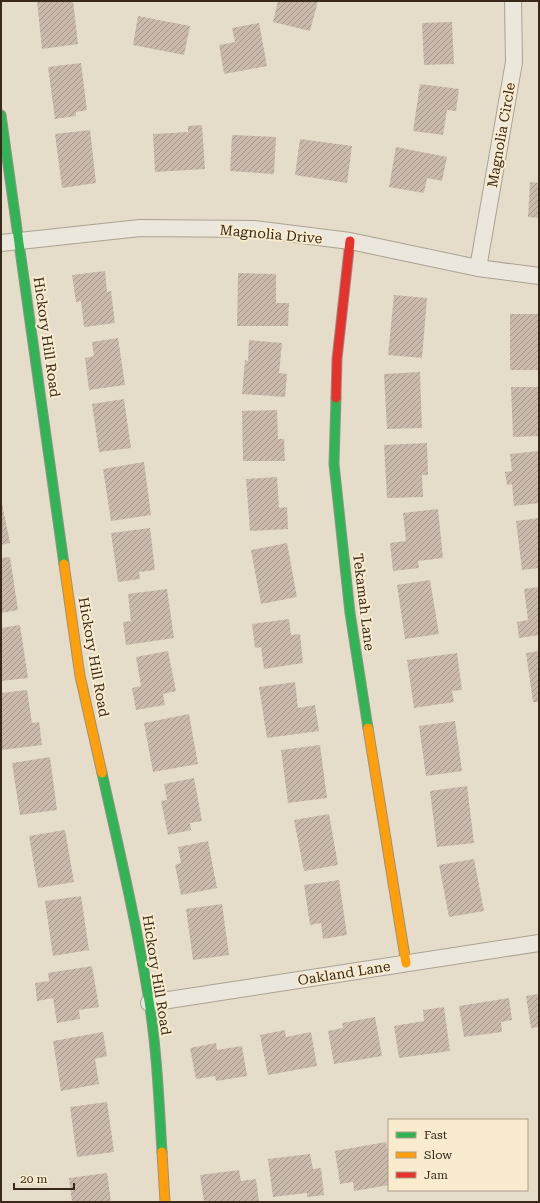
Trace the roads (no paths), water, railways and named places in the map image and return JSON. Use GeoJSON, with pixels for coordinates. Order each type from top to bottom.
{"type":"FeatureCollection","features":[{"type":"Feature","properties":{"kind":"street","name":"Magnolia Circle"},"geometry":{"type":"LineString","coordinates":[[478,268],[514,62],[513,1]]}},
{"type":"Feature","properties":{"kind":"street","name":"Hickory Hill Road"},"geometry":{"type":"LineString","coordinates":[[1,115],[80,676],[136,926],[149,1003],[158,1078],[165,1202]]}},
{"type":"Feature","properties":{"kind":"street","name":"Magnolia Drive"},"geometry":{"type":"LineString","coordinates":[[1,243],[140,228],[254,229],[350,241],[478,268],[539,276]]}},
{"type":"Feature","properties":{"kind":"street","name":"Tekamah Lane"},"geometry":{"type":"LineString","coordinates":[[350,241],[337,359],[334,464],[350,613],[406,963]]}},
{"type":"Feature","properties":{"kind":"street","name":"Oakland Lane"},"geometry":{"type":"LineString","coordinates":[[149,1003],[539,943]]}}]}
